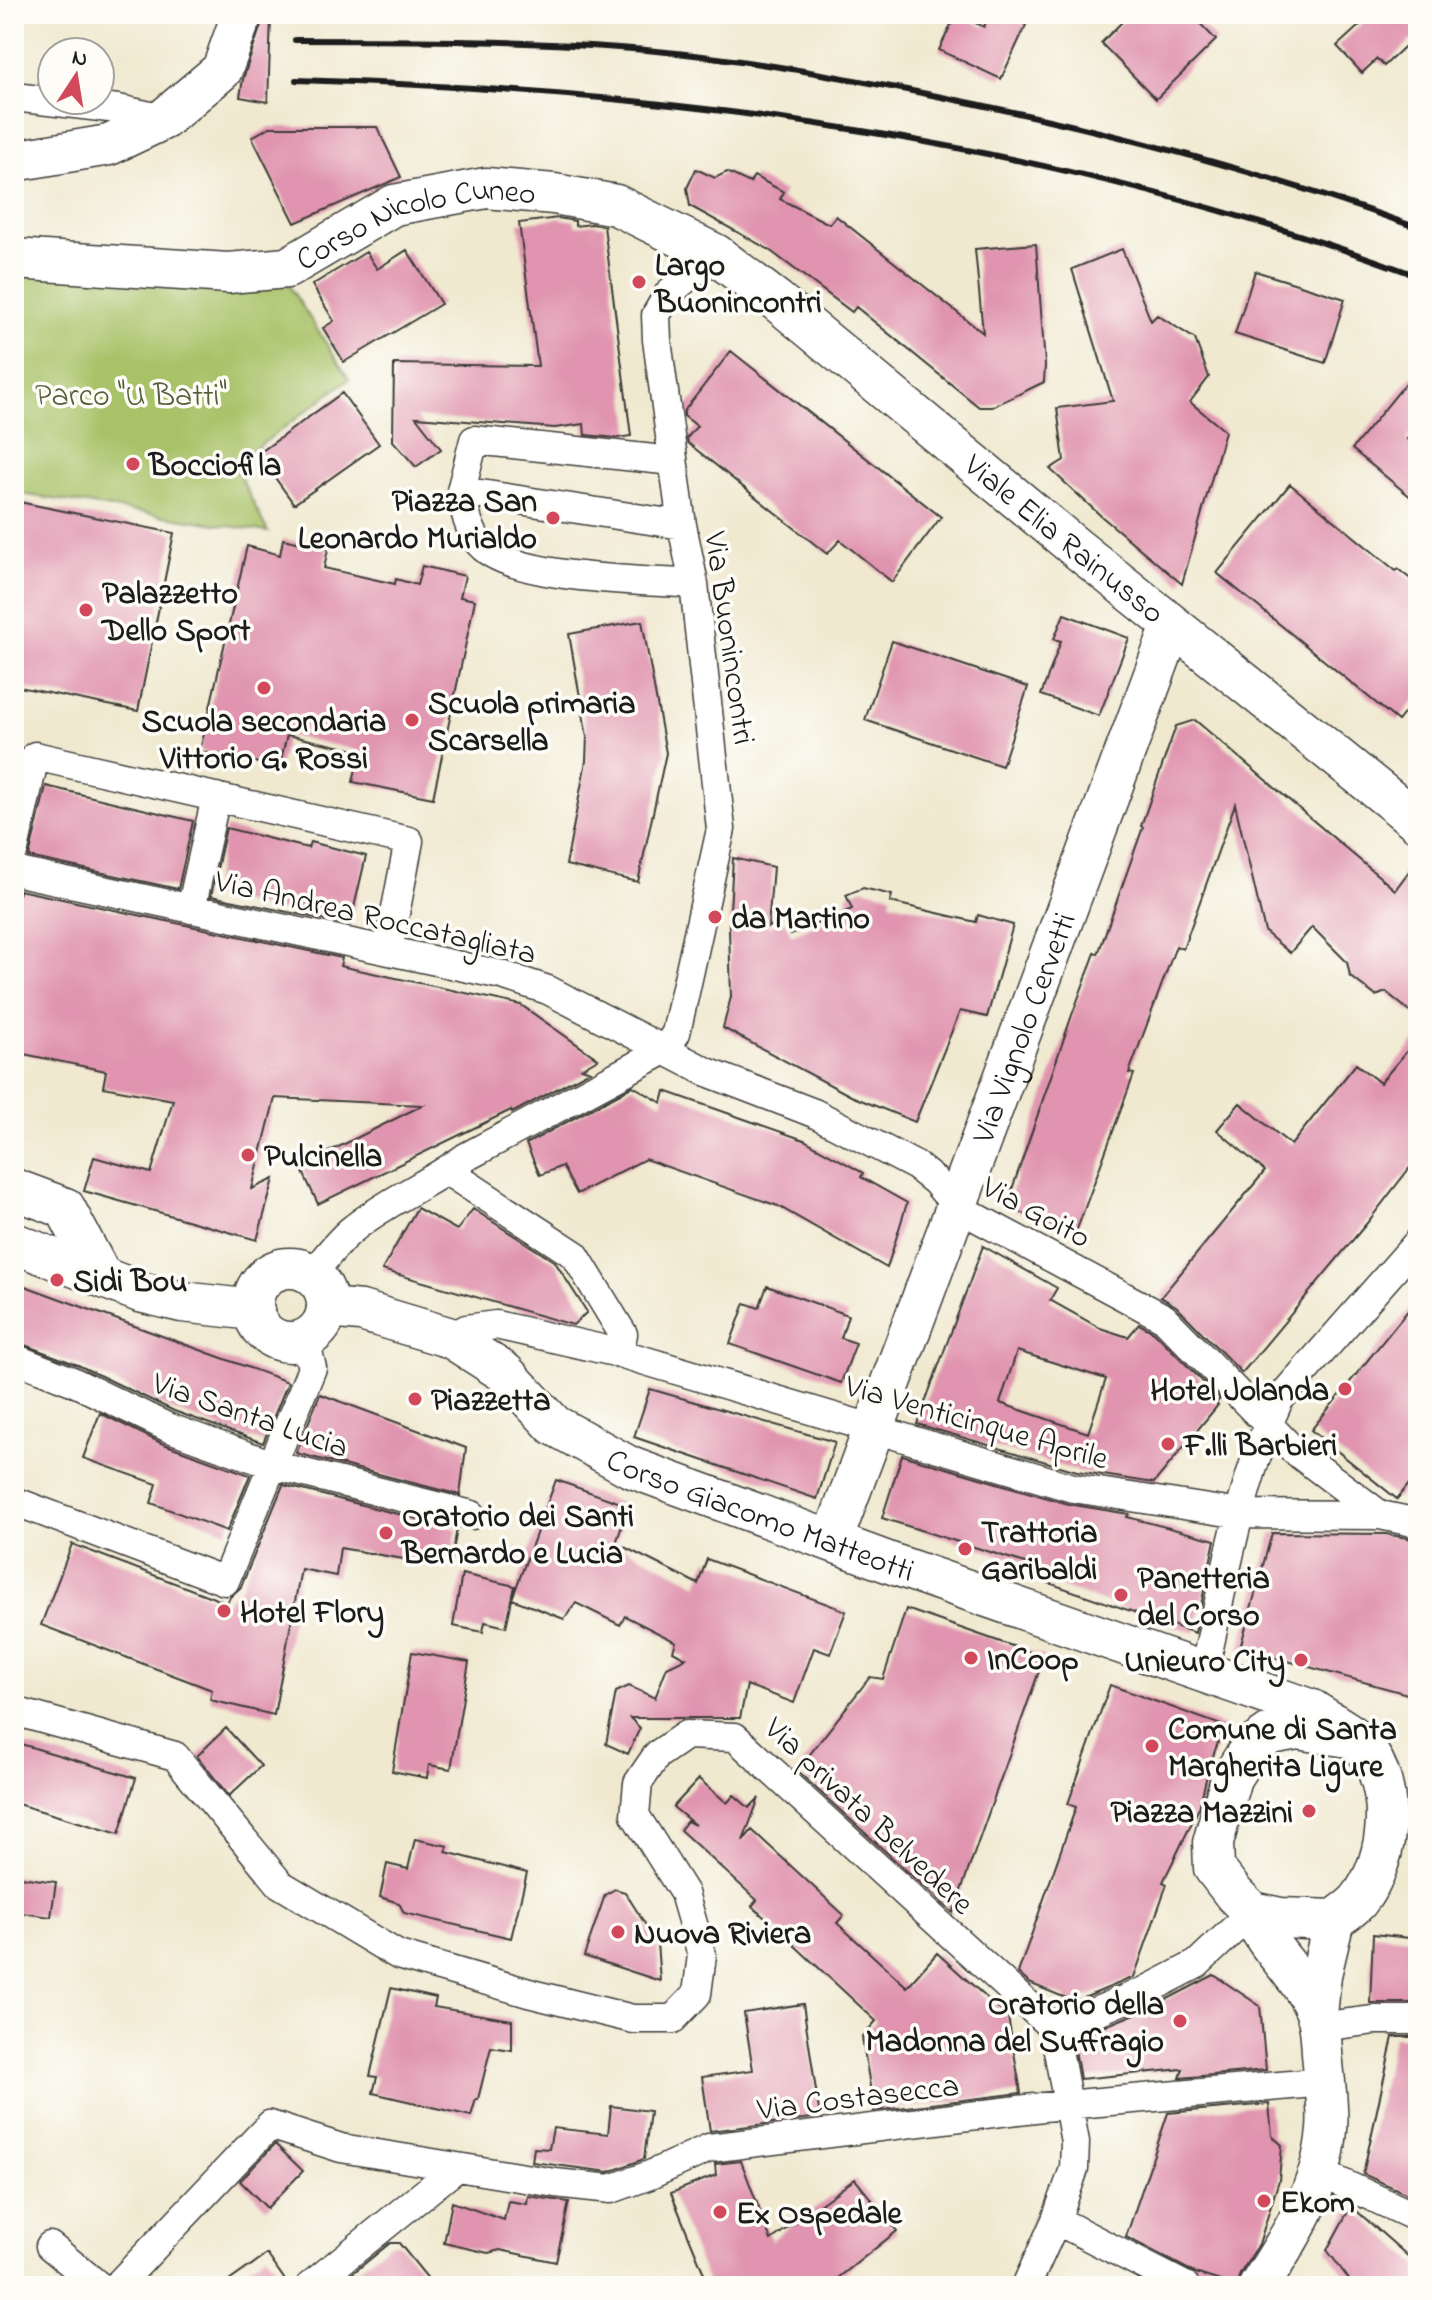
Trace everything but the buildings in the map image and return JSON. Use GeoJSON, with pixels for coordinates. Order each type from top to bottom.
{"type":"FeatureCollection","features":[{"type":"Feature","properties":{"kind":"street"},"geometry":{"type":"LineString","coordinates":[[14,161],[109,145],[164,119],[222,70],[242,14]]}},
{"type":"Feature","properties":{"kind":"street"},"geometry":{"type":"LineString","coordinates":[[14,97],[118,109],[164,119]]}},
{"type":"Feature","properties":{"kind":"street","name":"Corso Nicolo Cuneo"},"geometry":{"type":"LineString","coordinates":[[14,259],[228,273],[287,268],[394,205],[486,188],[554,194],[616,205],[715,254]]}},
{"type":"Feature","properties":{"kind":"street","name":"Via Buonincontri"},"geometry":{"type":"LineString","coordinates":[[665,1050],[676,1033],[721,829],[694,584],[682,525],[656,315],[669,293],[715,254]]}},
{"type":"Feature","properties":{"kind":"street","name":"Viale Elia Rainusso"},"geometry":{"type":"LineString","coordinates":[[715,254],[777,301],[1172,626],[1418,822]]}},
{"type":"Feature","properties":{"kind":"street"},"geometry":{"type":"LineString","coordinates":[[673,461],[474,440],[461,491],[464,512],[482,547],[506,560],[546,571],[694,584]]}},
{"type":"Feature","properties":{"kind":"street"},"geometry":{"type":"LineString","coordinates":[[461,491],[682,525]]}},
{"type":"Feature","properties":{"kind":"street","name":"Via Vignolo Cervetti"},"geometry":{"type":"LineString","coordinates":[[832,1541],[1172,626]]}},
{"type":"Feature","properties":{"kind":"street"},"geometry":{"type":"LineString","coordinates":[[14,850],[35,756],[409,841],[388,950]]}},
{"type":"Feature","properties":{"kind":"street"},"geometry":{"type":"LineString","coordinates":[[191,909],[216,797]]}},
{"type":"Feature","properties":{"kind":"street","name":"Via Andrea Roccatagliata"},"geometry":{"type":"LineString","coordinates":[[14,871],[502,975],[548,990],[707,1072]]}},
{"type":"Feature","properties":{"kind":"street"},"geometry":{"type":"LineString","coordinates":[[14,1501],[225,1581],[312,1368],[315,1307],[301,1269],[289,1268],[266,1277],[254,1298],[258,1323],[267,1334],[292,1342],[315,1307],[352,1229],[466,1157],[665,1050]]}},
{"type":"Feature","properties":{"kind":"street","name":"Via Goito"},"geometry":{"type":"LineString","coordinates":[[707,1072],[814,1113],[916,1166],[935,1181],[957,1207],[1164,1318],[1291,1448],[1380,1515]]}},
{"type":"Feature","properties":{"kind":"street"},"geometry":{"type":"LineString","coordinates":[[447,1171],[575,1255],[623,1334],[619,1353]]}},
{"type":"Feature","properties":{"kind":"street"},"geometry":{"type":"LineString","coordinates":[[14,1189],[65,1208],[101,1276]]}},
{"type":"Feature","properties":{"kind":"street"},"geometry":{"type":"LineString","coordinates":[[1247,1753],[1250,1719],[1214,1675],[1241,1514],[1267,1425],[1279,1400],[1418,1242]]}},
{"type":"Feature","properties":{"kind":"street"},"geometry":{"type":"LineString","coordinates":[[14,1243],[140,1292],[182,1302],[254,1310]]}},
{"type":"Feature","properties":{"kind":"street","name":"Corso Giacomo Matteotti"},"geometry":{"type":"LineString","coordinates":[[315,1307],[361,1311],[451,1338],[504,1372],[554,1425],[630,1467],[1312,1710],[1355,1738]]}},
{"type":"Feature","properties":{"kind":"street","name":"Via Venticinque Aprile"},"geometry":{"type":"LineString","coordinates":[[451,1338],[466,1329],[496,1325],[619,1353],[1073,1488],[1241,1514],[1380,1515],[1418,1523]]}},
{"type":"Feature","properties":{"kind":"street","name":"Via Santa Lucia"},"geometry":{"type":"LineString","coordinates":[[14,1358],[72,1381],[167,1427],[273,1465],[472,1515]]}},
{"type":"Feature","properties":{"kind":"street","name":"Via privata Belvedere"},"geometry":{"type":"LineString","coordinates":[[14,1711],[175,1756],[280,1884],[398,1955],[532,1994],[633,2019],[673,2019],[697,1994],[702,1955],[684,1893],[635,1815],[638,1783],[657,1755],[686,1735],[735,1737],[1054,2029]]}},
{"type":"Feature","properties":{"kind":"street"},"geometry":{"type":"LineString","coordinates":[[1259,2286],[1301,2220],[1318,2172],[1327,2131],[1318,2021],[1321,1975],[1334,1920],[1357,1901],[1373,1878],[1386,1825],[1381,1782],[1374,1764],[1355,1738],[1320,1731],[1283,1730],[1270,1734],[1247,1753],[1231,1778],[1213,1843],[1214,1868],[1252,1912],[1268,1945],[1297,1978],[1318,2021]]}},
{"type":"Feature","properties":{"kind":"street"},"geometry":{"type":"LineString","coordinates":[[1252,1912],[1297,1920],[1334,1920]]}},
{"type":"Feature","properties":{"kind":"street"},"geometry":{"type":"LineString","coordinates":[[1026,2286],[1056,2220],[1074,2169],[1075,2142],[1054,2029],[1145,1991],[1197,1964],[1252,1912]]}},
{"type":"Feature","properties":{"kind":"street"},"geometry":{"type":"LineString","coordinates":[[1318,2021],[1418,2020]]}},
{"type":"Feature","properties":{"kind":"street","name":"Via Costasecca"},"geometry":{"type":"LineString","coordinates":[[117,2286],[270,2125],[341,2148],[456,2168],[611,2189],[709,2148],[1067,2105],[1325,2082]]}},
{"type":"Feature","properties":{"kind":"street"},"geometry":{"type":"LineString","coordinates":[[310,2286],[456,2168]]}},
{"type":"Feature","properties":{"kind":"street"},"geometry":{"type":"LineString","coordinates":[[1318,2172],[1418,2218]]}},
{"type":"Feature","properties":{"kind":"street"},"geometry":{"type":"LineString","coordinates":[[1056,2220],[1185,2286]]}},
{"type":"Feature","properties":{"kind":"street"},"geometry":{"type":"LineString","coordinates":[[50,2246],[99,2286]]}},
{"type":"Feature","properties":{"kind":"green space","name":"Parco \"U Batti\""},"geometry":{"type":"Polygon","coordinates":[[[14,269],[286,281],[349,379],[234,465],[268,532],[14,493],[14,269]]]}},
{"type":"Feature","properties":{"kind":"railway"},"geometry":{"type":"LineString","coordinates":[[295,40],[558,44],[681,53],[784,68],[888,86],[1110,135],[1235,168],[1418,228]]}},
{"type":"Feature","properties":{"kind":"railway"},"geometry":{"type":"LineString","coordinates":[[296,80],[583,96],[725,111],[865,132],[1005,158],[1143,190],[1281,229],[1418,276]]}},
{"type":"Feature","properties":{"kind":"place","name":"Largo Buonincontri"},"geometry":{"type":"Point","coordinates":[639,282]}},
{"type":"Feature","properties":{"kind":"place","name":"Bocciofila"},"geometry":{"type":"Point","coordinates":[133,464]}},
{"type":"Feature","properties":{"kind":"place","name":"Piazza San Leonardo Murialdo"},"geometry":{"type":"Point","coordinates":[553,518]}},
{"type":"Feature","properties":{"kind":"place","name":"Palazzetto Dello Sport"},"geometry":{"type":"Point","coordinates":[86,610]}},
{"type":"Feature","properties":{"kind":"place","name":"Scuola secondaria Vittorio G. Rossi"},"geometry":{"type":"Point","coordinates":[264,688]}},
{"type":"Feature","properties":{"kind":"place","name":"Scuola primaria Scarsella"},"geometry":{"type":"Point","coordinates":[412,720]}},
{"type":"Feature","properties":{"kind":"place","name":"da Martino"},"geometry":{"type":"Point","coordinates":[715,917]}},
{"type":"Feature","properties":{"kind":"place","name":"Pulcinella"},"geometry":{"type":"Point","coordinates":[248,1155]}},
{"type":"Feature","properties":{"kind":"place","name":"Sidi Bou"},"geometry":{"type":"Point","coordinates":[57,1280]}},
{"type":"Feature","properties":{"kind":"place","name":"Hotel Jolanda"},"geometry":{"type":"Point","coordinates":[1345,1389]}},
{"type":"Feature","properties":{"kind":"place","name":"Piazzetta"},"geometry":{"type":"Point","coordinates":[415,1399]}},
{"type":"Feature","properties":{"kind":"place","name":"F.lli Barbieri"},"geometry":{"type":"Point","coordinates":[1168,1444]}},
{"type":"Feature","properties":{"kind":"place","name":"Oratorio dei Santi Bernardo e Lucia"},"geometry":{"type":"Point","coordinates":[386,1533]}},
{"type":"Feature","properties":{"kind":"place","name":"Trattoria Garibaldi"},"geometry":{"type":"Point","coordinates":[965,1549]}},
{"type":"Feature","properties":{"kind":"place","name":"Panetteria del Corso"},"geometry":{"type":"Point","coordinates":[1121,1595]}},
{"type":"Feature","properties":{"kind":"place","name":"Hotel Flory"},"geometry":{"type":"Point","coordinates":[224,1611]}},
{"type":"Feature","properties":{"kind":"place","name":"InCoop"},"geometry":{"type":"Point","coordinates":[971,1658]}},
{"type":"Feature","properties":{"kind":"place","name":"Unieuro City"},"geometry":{"type":"Point","coordinates":[1301,1660]}},
{"type":"Feature","properties":{"kind":"place","name":"Comune di Santa Margherita Ligure"},"geometry":{"type":"Point","coordinates":[1152,1746]}},
{"type":"Feature","properties":{"kind":"place","name":"Piazza Mazzini"},"geometry":{"type":"Point","coordinates":[1309,1811]}},
{"type":"Feature","properties":{"kind":"place","name":"Nuova Riviera"},"geometry":{"type":"Point","coordinates":[618,1932]}},
{"type":"Feature","properties":{"kind":"place","name":"Oratorio della Madonna del Suffragio"},"geometry":{"type":"Point","coordinates":[1180,2021]}},
{"type":"Feature","properties":{"kind":"place","name":"Ekom"},"geometry":{"type":"Point","coordinates":[1264,2201]}},
{"type":"Feature","properties":{"kind":"place","name":"Ex Ospedale"},"geometry":{"type":"Point","coordinates":[720,2212]}}]}
